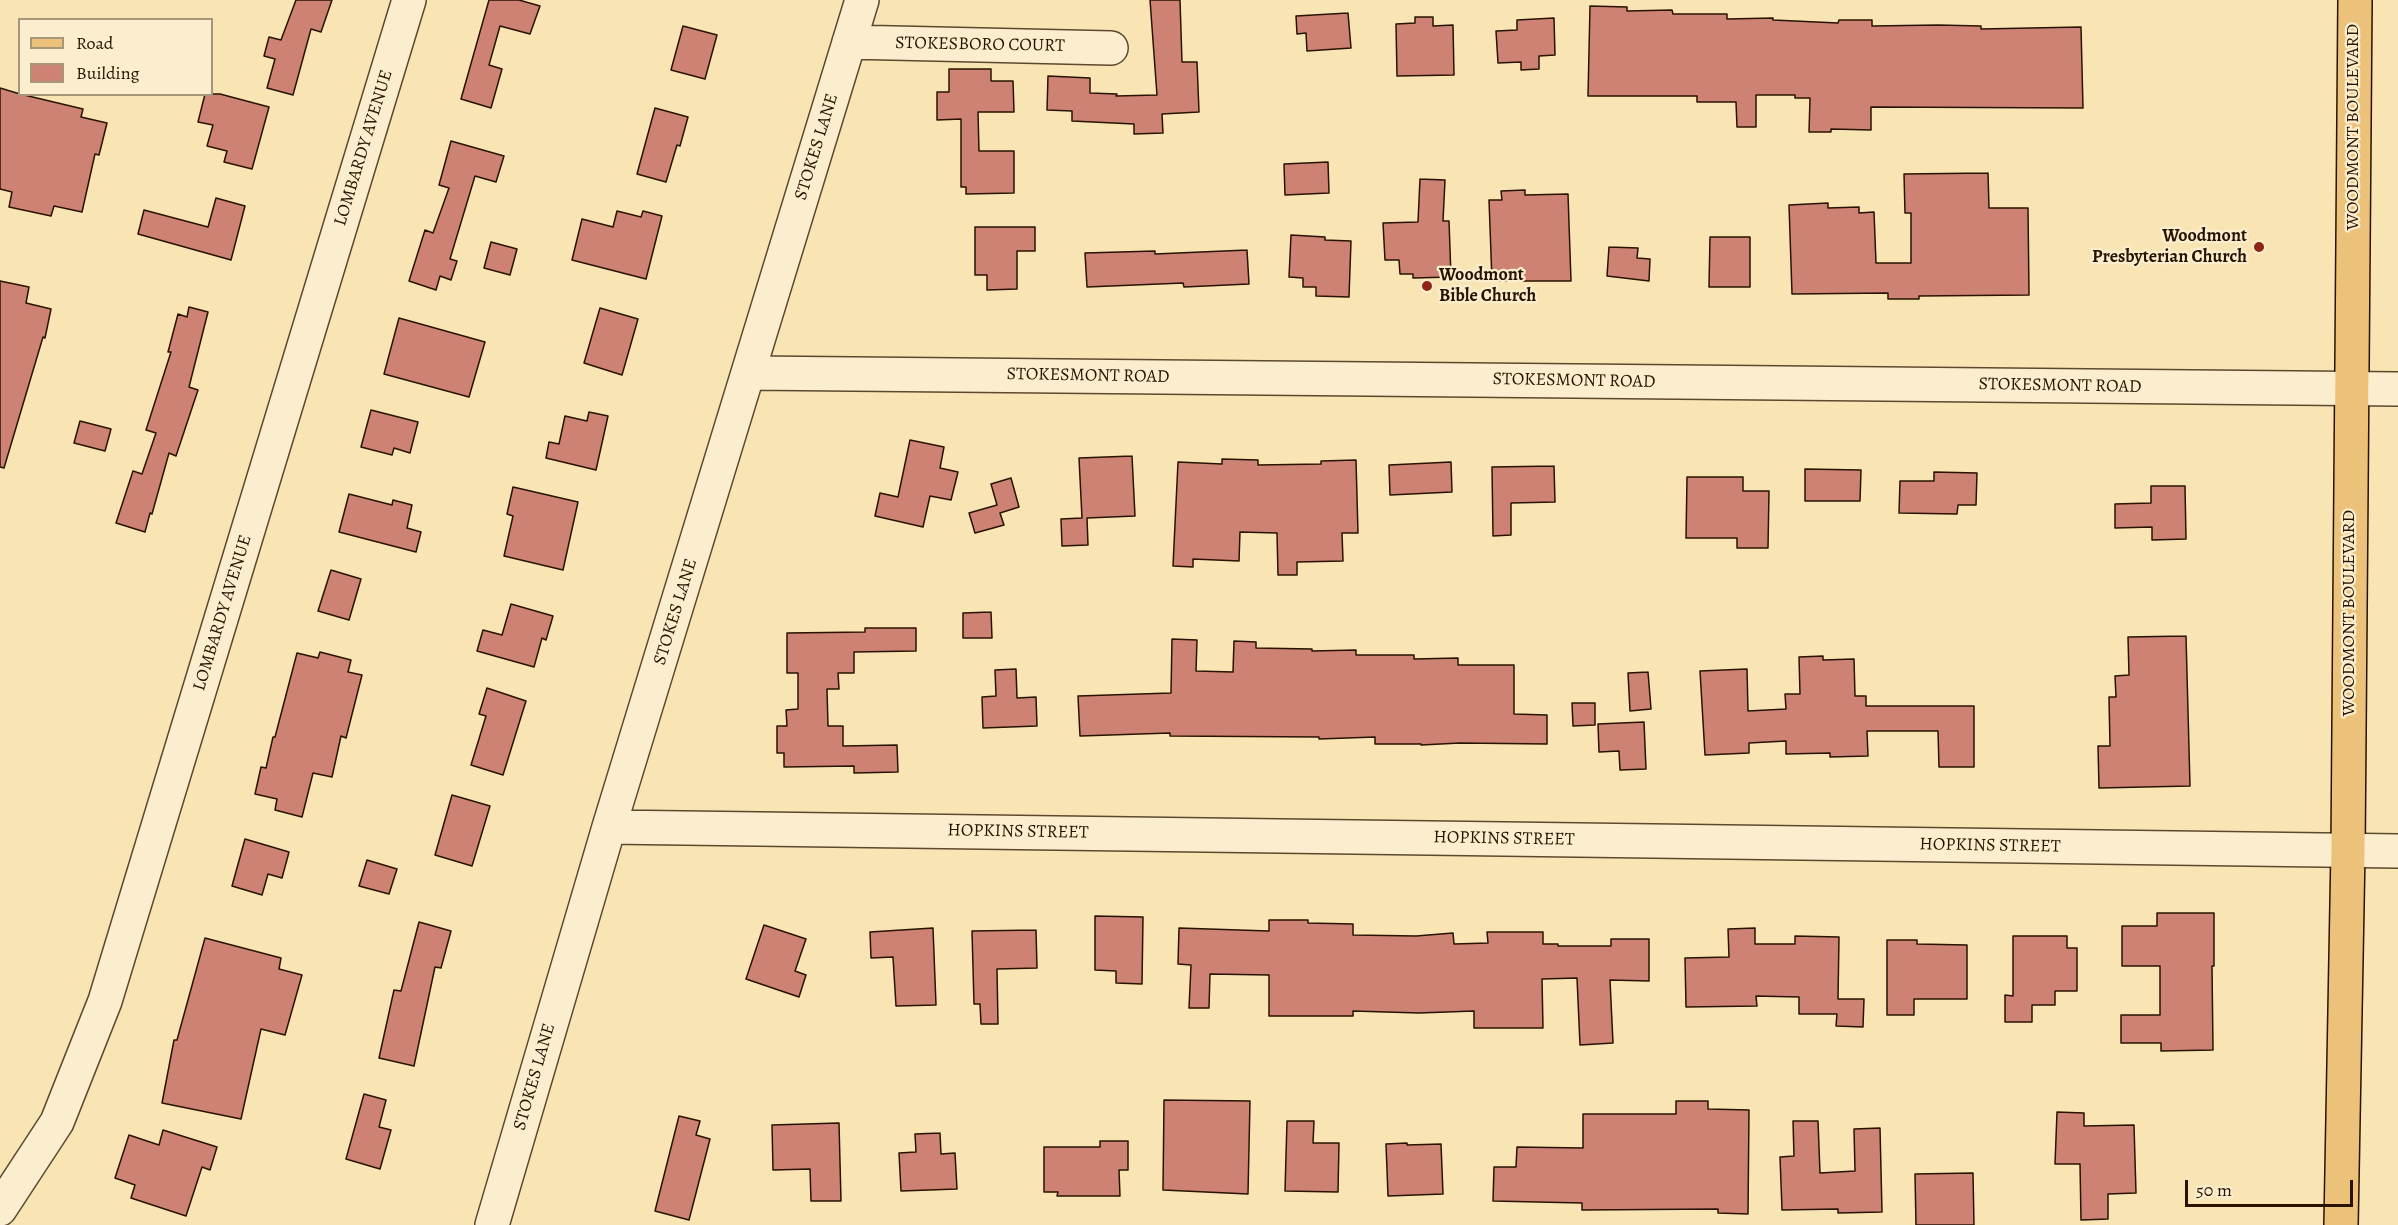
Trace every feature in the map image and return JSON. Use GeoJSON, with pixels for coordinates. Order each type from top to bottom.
{"type":"FeatureCollection","features":[{"type":"Feature","properties":{"kind":"main road","name":"WOODMONT BOULEVARD"},"geometry":{"type":"LineString","coordinates":[[2341,1225],[2348,851],[2355,0]]}},
{"type":"Feature","properties":{"kind":"street","name":"LOMBARDY AVENUE"},"geometry":{"type":"LineString","coordinates":[[0,1209],[57,1122],[105,1001],[410,0]]}},
{"type":"Feature","properties":{"kind":"street","name":"STOKES LANE"},"geometry":{"type":"LineString","coordinates":[[492,1225],[609,827],[750,373],[862,0]]}},
{"type":"Feature","properties":{"kind":"street","name":"STOKESBORO COURT"},"geometry":{"type":"LineString","coordinates":[[849,42],[1111,48]]}},
{"type":"Feature","properties":{"kind":"street","name":"STOKESMONT ROAD"},"geometry":{"type":"LineString","coordinates":[[750,373],[2398,389]]}},
{"type":"Feature","properties":{"kind":"street","name":"HOPKINS STREET"},"geometry":{"type":"LineString","coordinates":[[609,827],[2398,851]]}},
{"type":"Feature","properties":{"kind":"building"},"geometry":{"type":"Polygon","coordinates":[[[296,0],[332,0],[321,32],[311,29],[293,95],[267,88],[275,59],[264,56],[269,37],[281,40],[296,0]]]}},
{"type":"Feature","properties":{"kind":"building"},"geometry":{"type":"Polygon","coordinates":[[[489,0],[519,0],[540,6],[530,34],[500,26],[489,65],[502,69],[491,108],[461,99],[489,0]]]}},
{"type":"Feature","properties":{"kind":"building"},"geometry":{"type":"Polygon","coordinates":[[[1150,0],[1180,0],[1182,62],[1197,62],[1199,112],[1162,114],[1163,133],[1134,134],[1134,124],[1072,121],[1072,111],[1047,110],[1048,76],[1090,78],[1090,93],[1117,94],[1116,96],[1157,95],[1150,0]]]}},
{"type":"Feature","properties":{"kind":"building"},"geometry":{"type":"Polygon","coordinates":[[[1590,6],[1627,7],[1627,11],[1672,10],[1673,14],[1727,14],[1727,19],[1773,18],[1773,20],[1838,23],[1839,20],[1872,20],[1872,26],[1981,26],[1981,29],[2081,27],[2083,108],[1871,107],[1871,130],[1831,129],[1831,132],[1809,132],[1810,98],[1795,98],[1795,95],[1756,95],[1756,127],[1737,127],[1736,102],[1697,102],[1697,96],[1588,96],[1590,6]]]}},
{"type":"Feature","properties":{"kind":"building"},"geometry":{"type":"Polygon","coordinates":[[[1348,13],[1351,48],[1307,51],[1306,33],[1297,34],[1296,16],[1348,13]]]}},
{"type":"Feature","properties":{"kind":"building"},"geometry":{"type":"Polygon","coordinates":[[[1415,17],[1433,17],[1433,26],[1453,25],[1454,75],[1397,76],[1396,24],[1415,23],[1415,17]]]}},
{"type":"Feature","properties":{"kind":"building"},"geometry":{"type":"Polygon","coordinates":[[[1554,18],[1555,55],[1539,56],[1539,69],[1521,70],[1521,62],[1498,63],[1496,31],[1517,30],[1517,20],[1554,18]]]}},
{"type":"Feature","properties":{"kind":"building"},"geometry":{"type":"Polygon","coordinates":[[[683,26],[717,35],[705,79],[671,70],[683,26]]]}},
{"type":"Feature","properties":{"kind":"building"},"geometry":{"type":"Polygon","coordinates":[[[949,69],[991,69],[991,81],[1013,81],[1014,112],[978,112],[979,151],[1014,151],[1014,193],[966,194],[966,187],[961,187],[961,119],[937,120],[937,92],[949,92],[949,69]]]}},
{"type":"Feature","properties":{"kind":"building"},"geometry":{"type":"Polygon","coordinates":[[[0,88],[18,93],[18,96],[28,96],[83,109],[81,117],[107,123],[99,155],[95,154],[82,212],[54,206],[51,216],[9,207],[12,192],[0,189],[0,88]]]}},
{"type":"Feature","properties":{"kind":"building"},"geometry":{"type":"Polygon","coordinates":[[[213,94],[269,107],[252,169],[224,162],[227,151],[207,146],[213,125],[198,122],[204,96],[213,96],[213,94]]]}},
{"type":"Feature","properties":{"kind":"building"},"geometry":{"type":"Polygon","coordinates":[[[655,108],[688,117],[666,182],[637,174],[655,108]]]}},
{"type":"Feature","properties":{"kind":"building"},"geometry":{"type":"Polygon","coordinates":[[[451,141],[504,156],[496,182],[475,176],[450,259],[457,261],[451,280],[440,276],[436,290],[409,281],[425,230],[433,233],[449,188],[439,185],[451,141]]]}},
{"type":"Feature","properties":{"kind":"building"},"geometry":{"type":"Polygon","coordinates":[[[1328,162],[1329,193],[1285,195],[1284,164],[1328,162]]]}},
{"type":"Feature","properties":{"kind":"building"},"geometry":{"type":"Polygon","coordinates":[[[1988,173],[1989,208],[2028,208],[2029,295],[1919,296],[1919,299],[1888,299],[1888,293],[1792,294],[1789,205],[1828,203],[1828,208],[1859,207],[1859,213],[1874,212],[1876,263],[1911,263],[1911,213],[1905,213],[1904,174],[1988,173]]]}},
{"type":"Feature","properties":{"kind":"building"},"geometry":{"type":"Polygon","coordinates":[[[1420,179],[1445,180],[1443,221],[1449,221],[1451,277],[1413,278],[1413,274],[1400,274],[1399,260],[1385,260],[1383,223],[1418,222],[1420,179]]]}},
{"type":"Feature","properties":{"kind":"building"},"geometry":{"type":"Polygon","coordinates":[[[1525,190],[1525,195],[1568,194],[1571,281],[1492,281],[1489,200],[1502,200],[1501,191],[1525,190]]]}},
{"type":"Feature","properties":{"kind":"building"},"geometry":{"type":"Polygon","coordinates":[[[216,198],[245,206],[231,260],[138,234],[144,210],[208,227],[216,198]]]}},
{"type":"Feature","properties":{"kind":"building"},"geometry":{"type":"Polygon","coordinates":[[[617,211],[641,217],[643,211],[662,216],[646,279],[572,260],[582,219],[613,227],[617,211]]]}},
{"type":"Feature","properties":{"kind":"building"},"geometry":{"type":"Polygon","coordinates":[[[975,227],[1035,227],[1035,251],[1017,251],[1017,289],[987,290],[987,275],[975,275],[975,227]]]}},
{"type":"Feature","properties":{"kind":"building"},"geometry":{"type":"Polygon","coordinates":[[[1291,235],[1351,241],[1349,297],[1316,296],[1316,287],[1303,287],[1303,278],[1289,277],[1291,235]]]}},
{"type":"Feature","properties":{"kind":"building"},"geometry":{"type":"Polygon","coordinates":[[[1710,237],[1750,237],[1750,287],[1709,287],[1710,237]]]}},
{"type":"Feature","properties":{"kind":"building"},"geometry":{"type":"Polygon","coordinates":[[[491,242],[517,249],[510,275],[484,268],[491,242]]]}},
{"type":"Feature","properties":{"kind":"building"},"geometry":{"type":"Polygon","coordinates":[[[1609,247],[1638,248],[1637,258],[1650,259],[1649,281],[1607,276],[1609,247]]]}},
{"type":"Feature","properties":{"kind":"building"},"geometry":{"type":"Polygon","coordinates":[[[1247,250],[1249,284],[1184,287],[1183,283],[1087,287],[1085,253],[1155,251],[1155,254],[1247,250]]]}},
{"type":"Feature","properties":{"kind":"building"},"geometry":{"type":"Polygon","coordinates":[[[0,281],[29,287],[26,303],[51,309],[45,338],[43,337],[4,468],[0,467],[0,281]]]}},
{"type":"Feature","properties":{"kind":"building"},"geometry":{"type":"Polygon","coordinates":[[[189,307],[208,312],[189,387],[198,390],[176,456],[169,453],[145,532],[116,523],[133,471],[142,474],[156,433],[146,430],[171,352],[168,352],[178,314],[187,317],[189,307]]]}},
{"type":"Feature","properties":{"kind":"building"},"geometry":{"type":"Polygon","coordinates":[[[600,308],[638,319],[622,375],[584,363],[600,308]]]}},
{"type":"Feature","properties":{"kind":"building"},"geometry":{"type":"Polygon","coordinates":[[[399,318],[485,342],[469,397],[384,374],[399,318]]]}},
{"type":"Feature","properties":{"kind":"building"},"geometry":{"type":"Polygon","coordinates":[[[371,410],[418,422],[410,453],[394,448],[392,455],[361,447],[371,410]]]}},
{"type":"Feature","properties":{"kind":"building"},"geometry":{"type":"Polygon","coordinates":[[[589,412],[608,416],[596,470],[546,458],[549,442],[559,444],[565,416],[587,421],[589,412]]]}},
{"type":"Feature","properties":{"kind":"building"},"geometry":{"type":"Polygon","coordinates":[[[80,421],[111,429],[105,451],[74,443],[80,421]]]}},
{"type":"Feature","properties":{"kind":"building"},"geometry":{"type":"Polygon","coordinates":[[[910,440],[944,447],[940,468],[958,472],[951,500],[930,496],[923,527],[875,516],[880,493],[898,497],[910,440]]]}},
{"type":"Feature","properties":{"kind":"building"},"geometry":{"type":"Polygon","coordinates":[[[1132,456],[1135,516],[1087,518],[1088,545],[1062,546],[1061,519],[1082,518],[1079,458],[1132,456]]]}},
{"type":"Feature","properties":{"kind":"building"},"geometry":{"type":"Polygon","coordinates":[[[1222,459],[1258,460],[1258,465],[1321,464],[1321,461],[1356,460],[1358,533],[1342,533],[1343,561],[1297,562],[1297,575],[1278,575],[1277,533],[1240,532],[1239,561],[1193,559],[1193,567],[1173,566],[1178,462],[1222,464],[1222,459]]]}},
{"type":"Feature","properties":{"kind":"building"},"geometry":{"type":"Polygon","coordinates":[[[1451,462],[1452,492],[1390,495],[1389,465],[1451,462]]]}},
{"type":"Feature","properties":{"kind":"building"},"geometry":{"type":"Polygon","coordinates":[[[1554,466],[1555,502],[1511,503],[1511,535],[1493,536],[1492,467],[1554,466]]]}},
{"type":"Feature","properties":{"kind":"building"},"geometry":{"type":"Polygon","coordinates":[[[1805,469],[1861,470],[1860,501],[1805,501],[1805,469]]]}},
{"type":"Feature","properties":{"kind":"building"},"geometry":{"type":"Polygon","coordinates":[[[1934,472],[1977,473],[1976,505],[1958,505],[1957,514],[1899,513],[1900,481],[1934,481],[1934,472]]]}},
{"type":"Feature","properties":{"kind":"building"},"geometry":{"type":"Polygon","coordinates":[[[1687,477],[1743,477],[1743,491],[1769,491],[1768,548],[1737,548],[1737,538],[1686,538],[1687,477]]]}},
{"type":"Feature","properties":{"kind":"building"},"geometry":{"type":"Polygon","coordinates":[[[1011,478],[1019,507],[1000,513],[1004,525],[975,533],[969,513],[997,505],[991,484],[1011,478]]]}},
{"type":"Feature","properties":{"kind":"building"},"geometry":{"type":"Polygon","coordinates":[[[2151,486],[2185,486],[2186,539],[2152,540],[2152,527],[2115,528],[2115,504],[2151,503],[2151,486]]]}},
{"type":"Feature","properties":{"kind":"building"},"geometry":{"type":"Polygon","coordinates":[[[513,487],[578,502],[563,570],[504,556],[513,516],[507,514],[513,487]]]}},
{"type":"Feature","properties":{"kind":"building"},"geometry":{"type":"Polygon","coordinates":[[[349,494],[392,505],[393,500],[412,505],[407,528],[421,532],[416,552],[339,532],[349,494]]]}},
{"type":"Feature","properties":{"kind":"building"},"geometry":{"type":"Polygon","coordinates":[[[331,570],[361,579],[349,620],[318,611],[331,570]]]}},
{"type":"Feature","properties":{"kind":"building"},"geometry":{"type":"Polygon","coordinates":[[[511,604],[553,616],[546,640],[542,638],[534,667],[477,651],[483,630],[502,635],[511,604]]]}},
{"type":"Feature","properties":{"kind":"building"},"geometry":{"type":"Polygon","coordinates":[[[991,612],[992,638],[963,638],[963,613],[991,612]]]}},
{"type":"Feature","properties":{"kind":"building"},"geometry":{"type":"Polygon","coordinates":[[[865,628],[916,628],[916,651],[854,652],[854,673],[838,673],[839,689],[827,689],[828,726],[843,726],[843,746],[897,745],[898,772],[854,773],[854,766],[784,767],[784,753],[777,753],[777,726],[787,726],[786,710],[798,709],[798,673],[787,673],[787,633],[865,632],[865,628]]]}},
{"type":"Feature","properties":{"kind":"building"},"geometry":{"type":"Polygon","coordinates":[[[2186,636],[2190,786],[2099,788],[2098,746],[2110,746],[2109,697],[2116,697],[2115,676],[2129,675],[2128,637],[2186,636]]]}},
{"type":"Feature","properties":{"kind":"building"},"geometry":{"type":"Polygon","coordinates":[[[1172,639],[1197,640],[1196,671],[1233,672],[1234,641],[1256,642],[1256,648],[1312,649],[1312,651],[1356,650],[1356,655],[1414,655],[1414,659],[1458,658],[1458,665],[1514,665],[1514,714],[1547,715],[1547,744],[1375,744],[1375,737],[1319,739],[1319,737],[1170,736],[1170,733],[1080,736],[1078,696],[1171,693],[1172,639]]]}},
{"type":"Feature","properties":{"kind":"building"},"geometry":{"type":"Polygon","coordinates":[[[320,652],[351,660],[348,672],[362,675],[346,738],[341,736],[332,777],[313,773],[302,817],[275,810],[277,799],[255,794],[261,767],[266,768],[297,653],[318,658],[320,652]]]}},
{"type":"Feature","properties":{"kind":"building"},"geometry":{"type":"Polygon","coordinates":[[[1823,656],[1823,660],[1854,659],[1855,696],[1866,696],[1866,706],[1974,706],[1974,767],[1939,767],[1938,731],[1867,731],[1868,756],[1830,757],[1830,753],[1786,754],[1786,741],[1749,743],[1749,753],[1705,755],[1700,671],[1747,669],[1748,711],[1786,709],[1785,694],[1800,694],[1799,657],[1823,656]]]}},
{"type":"Feature","properties":{"kind":"building"},"geometry":{"type":"Polygon","coordinates":[[[1016,669],[1017,698],[1036,697],[1037,726],[983,728],[982,697],[996,696],[995,670],[1016,669]]]}},
{"type":"Feature","properties":{"kind":"building"},"geometry":{"type":"Polygon","coordinates":[[[1648,672],[1651,709],[1630,711],[1628,673],[1648,672]]]}},
{"type":"Feature","properties":{"kind":"building"},"geometry":{"type":"Polygon","coordinates":[[[487,688],[526,701],[503,775],[471,765],[486,716],[479,714],[487,688]]]}},
{"type":"Feature","properties":{"kind":"building"},"geometry":{"type":"Polygon","coordinates":[[[1572,703],[1595,703],[1595,725],[1573,726],[1572,703]]]}},
{"type":"Feature","properties":{"kind":"building"},"geometry":{"type":"Polygon","coordinates":[[[1644,722],[1646,769],[1620,770],[1619,751],[1599,752],[1598,724],[1644,722]]]}},
{"type":"Feature","properties":{"kind":"building"},"geometry":{"type":"Polygon","coordinates":[[[452,795],[490,806],[472,866],[435,855],[452,795]]]}},
{"type":"Feature","properties":{"kind":"building"},"geometry":{"type":"Polygon","coordinates":[[[245,839],[289,852],[282,878],[268,874],[262,895],[232,886],[245,839]]]}},
{"type":"Feature","properties":{"kind":"building"},"geometry":{"type":"Polygon","coordinates":[[[367,860],[397,869],[389,894],[359,886],[367,860]]]}},
{"type":"Feature","properties":{"kind":"building"},"geometry":{"type":"Polygon","coordinates":[[[2157,913],[2214,913],[2213,1050],[2161,1051],[2161,1043],[2121,1043],[2121,1015],[2160,1015],[2160,966],[2122,966],[2122,926],[2157,926],[2157,913]]]}},
{"type":"Feature","properties":{"kind":"building"},"geometry":{"type":"Polygon","coordinates":[[[1095,916],[1143,917],[1142,984],[1116,983],[1116,971],[1095,970],[1095,916]]]}},
{"type":"Feature","properties":{"kind":"building"},"geometry":{"type":"Polygon","coordinates":[[[1269,920],[1308,920],[1308,923],[1353,924],[1353,935],[1416,936],[1453,933],[1454,944],[1488,943],[1487,932],[1543,932],[1543,944],[1558,944],[1558,946],[1611,946],[1611,939],[1649,939],[1649,981],[1610,980],[1613,1043],[1580,1045],[1577,978],[1542,979],[1543,1028],[1474,1028],[1474,1011],[1419,1013],[1353,1011],[1353,1016],[1269,1016],[1269,975],[1210,974],[1209,1008],[1189,1008],[1191,965],[1178,964],[1179,928],[1269,931],[1269,920]]]}},
{"type":"Feature","properties":{"kind":"building"},"geometry":{"type":"Polygon","coordinates":[[[419,922],[451,931],[441,968],[435,967],[414,1066],[379,1058],[394,990],[401,991],[419,922]]]}},
{"type":"Feature","properties":{"kind":"building"},"geometry":{"type":"Polygon","coordinates":[[[764,925],[806,939],[795,971],[806,975],[799,997],[746,979],[764,925]]]}},
{"type":"Feature","properties":{"kind":"building"},"geometry":{"type":"Polygon","coordinates":[[[933,928],[936,1005],[896,1006],[893,957],[871,958],[870,932],[933,928]]]}},
{"type":"Feature","properties":{"kind":"building"},"geometry":{"type":"Polygon","coordinates":[[[1755,928],[1755,944],[1795,944],[1795,936],[1839,937],[1838,999],[1864,999],[1863,1027],[1836,1026],[1837,1014],[1799,1014],[1799,997],[1756,996],[1757,1006],[1686,1007],[1685,958],[1729,957],[1728,929],[1755,928]]]}},
{"type":"Feature","properties":{"kind":"building"},"geometry":{"type":"Polygon","coordinates":[[[1036,930],[1037,968],[997,969],[998,1024],[981,1024],[980,1004],[974,1004],[972,931],[1036,930]]]}},
{"type":"Feature","properties":{"kind":"building"},"geometry":{"type":"Polygon","coordinates":[[[2013,936],[2067,936],[2067,948],[2077,948],[2077,991],[2055,991],[2055,1005],[2032,1005],[2032,1022],[2005,1022],[2005,995],[2013,996],[2013,936]]]}},
{"type":"Feature","properties":{"kind":"building"},"geometry":{"type":"Polygon","coordinates":[[[205,938],[281,958],[279,969],[302,975],[285,1035],[261,1029],[241,1119],[162,1103],[174,1040],[177,1040],[205,938]]]}},
{"type":"Feature","properties":{"kind":"building"},"geometry":{"type":"Polygon","coordinates":[[[1887,940],[1917,940],[1917,944],[1967,945],[1967,999],[1914,999],[1914,1015],[1887,1015],[1887,940]]]}},
{"type":"Feature","properties":{"kind":"building"},"geometry":{"type":"Polygon","coordinates":[[[364,1094],[386,1100],[379,1127],[391,1130],[380,1169],[346,1159],[364,1094]]]}},
{"type":"Feature","properties":{"kind":"building"},"geometry":{"type":"Polygon","coordinates":[[[1164,1100],[1250,1101],[1248,1194],[1163,1190],[1164,1100]]]}},
{"type":"Feature","properties":{"kind":"building"},"geometry":{"type":"Polygon","coordinates":[[[1676,1101],[1708,1101],[1708,1109],[1749,1110],[1748,1214],[1718,1213],[1718,1209],[1582,1210],[1582,1203],[1493,1201],[1494,1167],[1516,1167],[1517,1147],[1583,1148],[1583,1114],[1676,1114],[1676,1101]]]}},
{"type":"Feature","properties":{"kind":"building"},"geometry":{"type":"Polygon","coordinates":[[[2057,1112],[2084,1113],[2084,1126],[2134,1125],[2136,1193],[2108,1194],[2108,1219],[2081,1220],[2080,1164],[2055,1164],[2057,1112]]]}},
{"type":"Feature","properties":{"kind":"building"},"geometry":{"type":"Polygon","coordinates":[[[679,1116],[700,1121],[696,1135],[710,1139],[689,1220],[655,1211],[679,1116]]]}},
{"type":"Feature","properties":{"kind":"building"},"geometry":{"type":"Polygon","coordinates":[[[1287,1121],[1314,1121],[1313,1143],[1339,1143],[1338,1192],[1285,1191],[1287,1121]]]}},
{"type":"Feature","properties":{"kind":"building"},"geometry":{"type":"Polygon","coordinates":[[[1793,1121],[1818,1121],[1820,1173],[1855,1171],[1854,1129],[1880,1128],[1882,1212],[1838,1213],[1838,1209],[1782,1210],[1780,1157],[1794,1156],[1793,1121]]]}},
{"type":"Feature","properties":{"kind":"building"},"geometry":{"type":"Polygon","coordinates":[[[839,1123],[841,1201],[811,1201],[810,1169],[773,1170],[772,1125],[839,1123]]]}},
{"type":"Feature","properties":{"kind":"building"},"geometry":{"type":"Polygon","coordinates":[[[163,1130],[217,1147],[210,1170],[202,1167],[186,1216],[131,1198],[135,1185],[115,1178],[129,1135],[159,1145],[163,1130]]]}},
{"type":"Feature","properties":{"kind":"building"},"geometry":{"type":"Polygon","coordinates":[[[940,1133],[941,1154],[955,1153],[957,1189],[901,1191],[899,1153],[916,1152],[915,1134],[940,1133]]]}},
{"type":"Feature","properties":{"kind":"building"},"geometry":{"type":"Polygon","coordinates":[[[1100,1141],[1128,1141],[1128,1170],[1119,1170],[1120,1196],[1057,1196],[1058,1192],[1044,1192],[1044,1147],[1100,1147],[1100,1141]]]}},
{"type":"Feature","properties":{"kind":"building"},"geometry":{"type":"Polygon","coordinates":[[[1407,1143],[1407,1145],[1441,1144],[1443,1194],[1388,1196],[1386,1144],[1407,1143]]]}},
{"type":"Feature","properties":{"kind":"building"},"geometry":{"type":"Polygon","coordinates":[[[1973,1173],[1974,1225],[1916,1225],[1915,1174],[1973,1173]]]}},
{"type":"Feature","properties":{"kind":"place","name":"Woodmont Presbyterian Church"},"geometry":{"type":"Point","coordinates":[2259,247]}},
{"type":"Feature","properties":{"kind":"place","name":"Woodmont Bible Church"},"geometry":{"type":"Point","coordinates":[1427,286]}}]}
